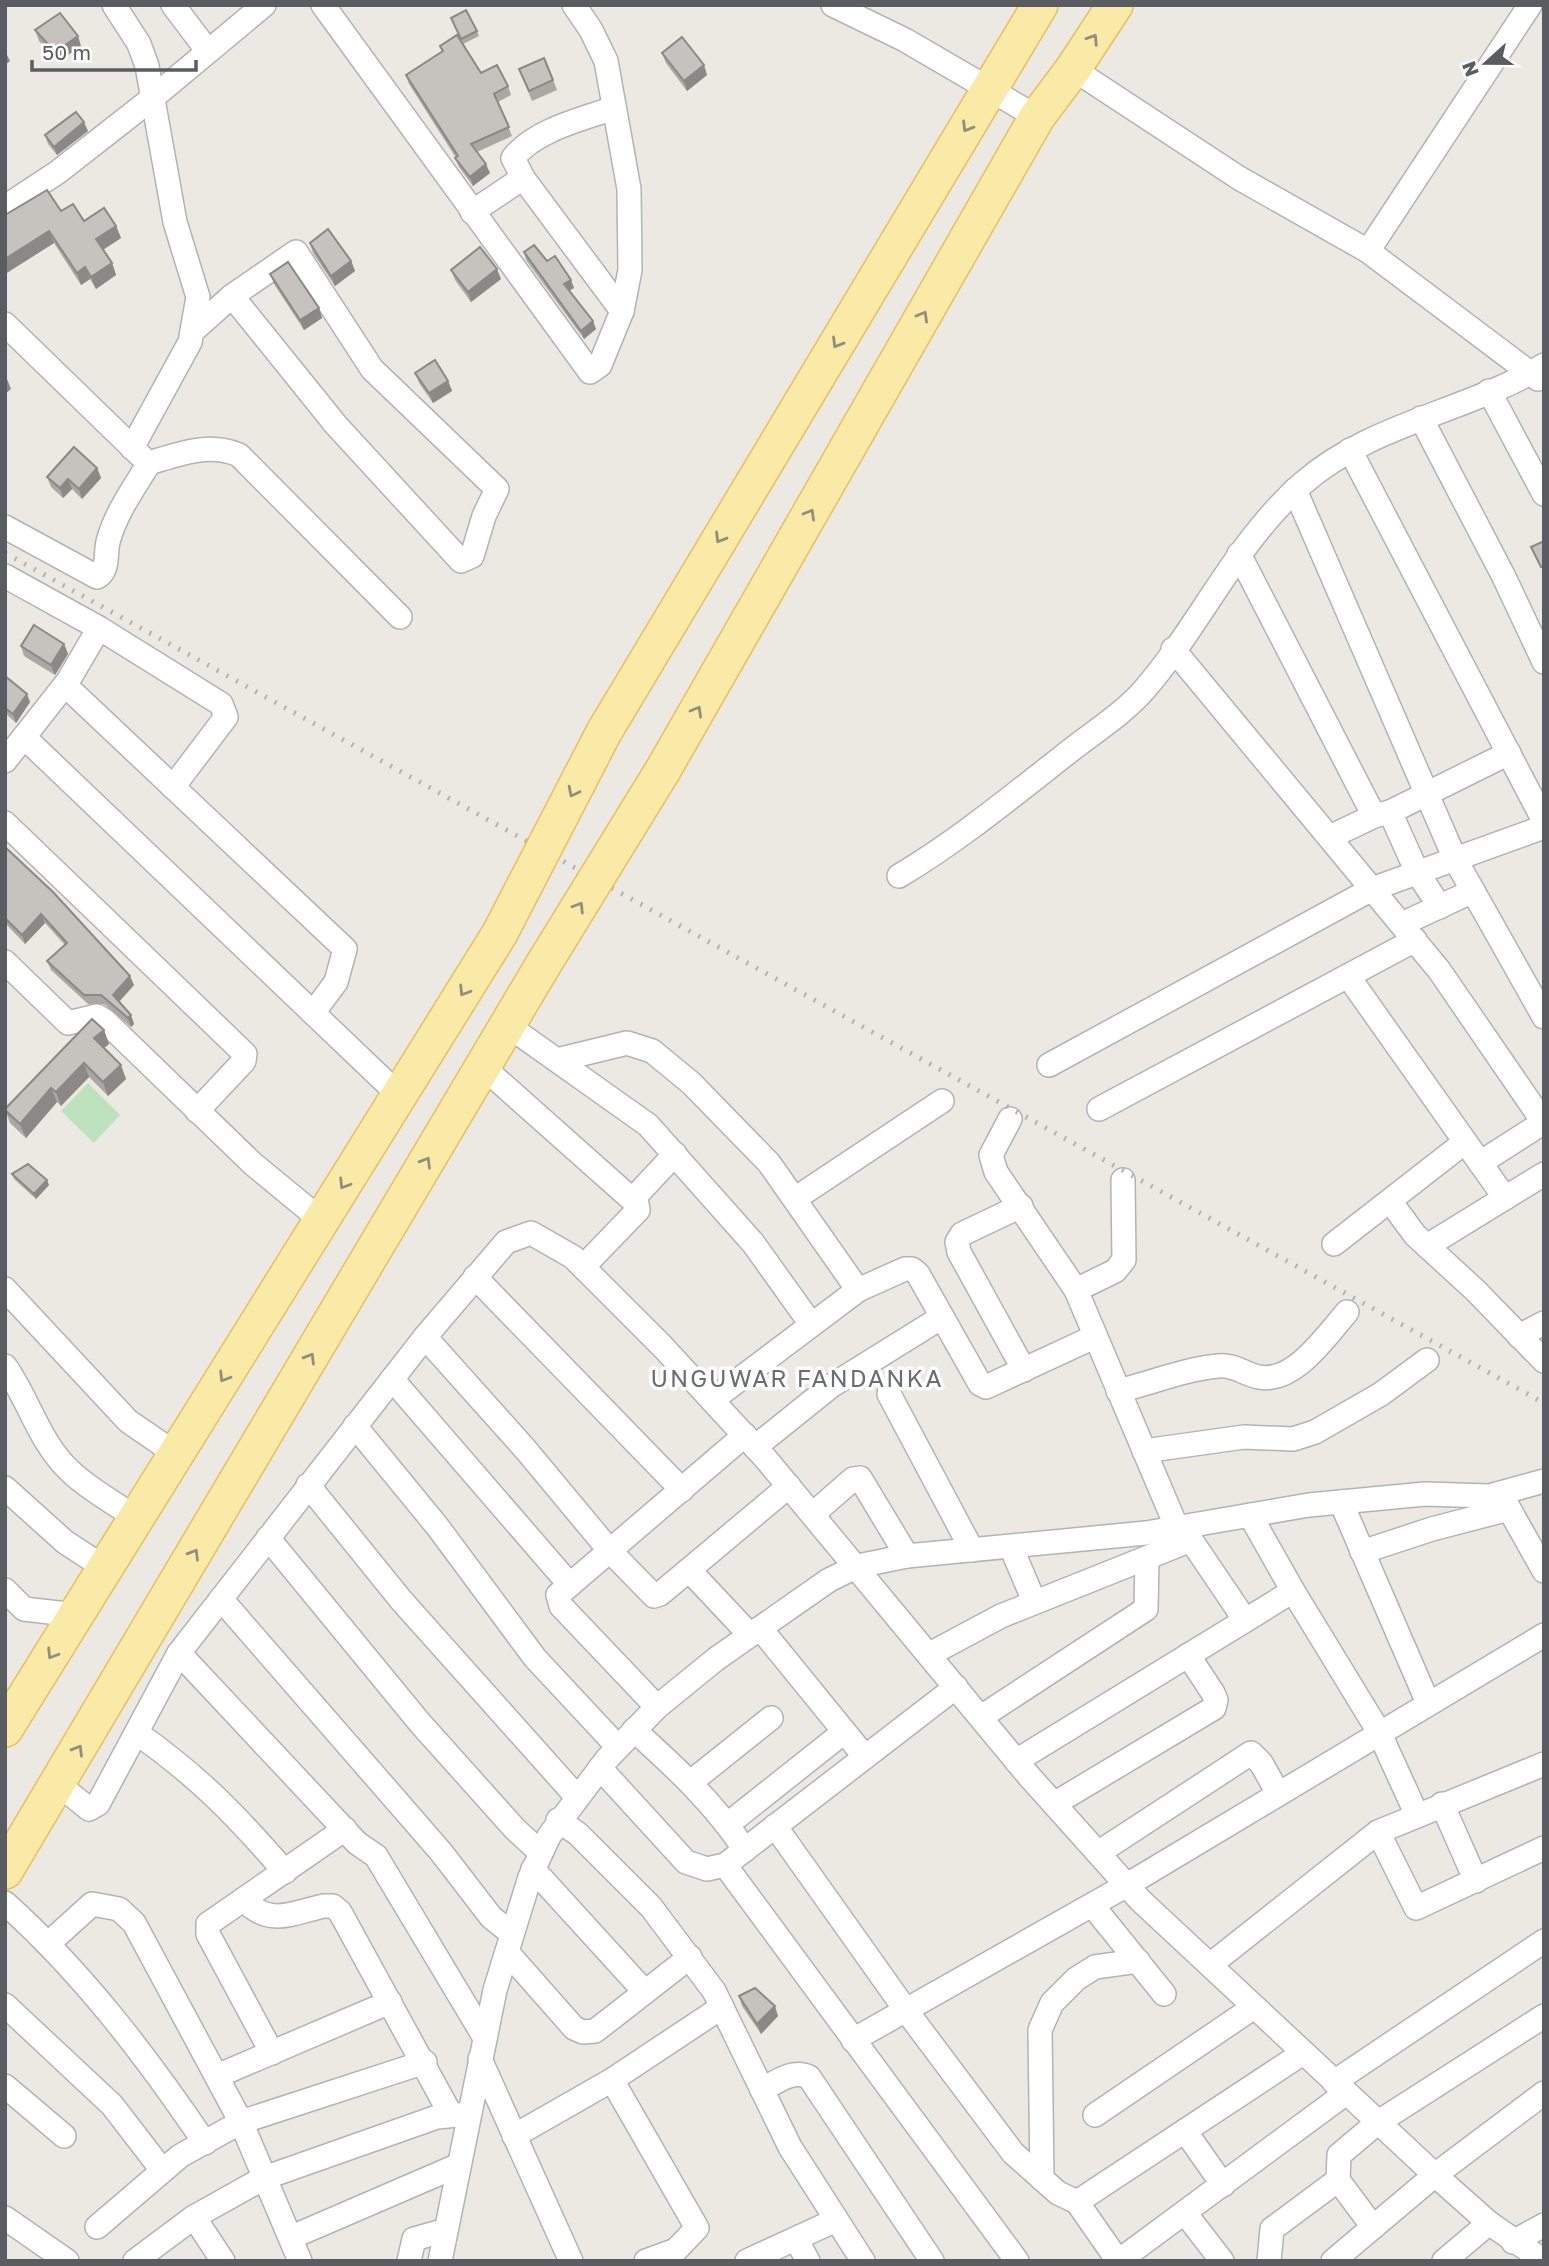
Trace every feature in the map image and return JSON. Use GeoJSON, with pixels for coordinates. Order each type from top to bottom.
{"type":"FeatureCollection","features":[{"type":"Feature","properties":{"kind":"main road"},"geometry":{"type":"LineString","coordinates":[[5,1729],[500,933],[604,732],[1040,5]]}},
{"type":"Feature","properties":{"kind":"main road"},"geometry":{"type":"LineString","coordinates":[[5,1871],[543,965],[663,771],[1037,117],[1073,69],[1115,5]]}},
{"type":"Feature","properties":{"kind":"street"},"geometry":{"type":"LineString","coordinates":[[5,527],[97,577],[104,571],[107,543],[114,522],[195,328],[198,292],[175,222],[150,100],[147,66],[139,44],[114,5]]}},
{"type":"Feature","properties":{"kind":"street"},"geometry":{"type":"LineString","coordinates":[[173,5],[207,50]]}},
{"type":"Feature","properties":{"kind":"street"},"geometry":{"type":"LineString","coordinates":[[323,5],[590,372],[600,365],[622,311],[630,270],[629,188],[606,61],[591,30],[574,5]]}},
{"type":"Feature","properties":{"kind":"street"},"geometry":{"type":"LineString","coordinates":[[833,5],[991,88],[1037,117]]}},
{"type":"Feature","properties":{"kind":"street"},"geometry":{"type":"LineString","coordinates":[[1368,251],[1530,5]]}},
{"type":"Feature","properties":{"kind":"street"},"geometry":{"type":"LineString","coordinates":[[5,207],[58,172],[150,100],[260,7]]}},
{"type":"Feature","properties":{"kind":"street"},"geometry":{"type":"LineString","coordinates":[[1073,69],[1239,178],[1368,251],[1539,374]]}},
{"type":"Feature","properties":{"kind":"street"},"geometry":{"type":"LineString","coordinates":[[614,108],[561,127],[519,150],[513,158],[523,178],[622,311]]}},
{"type":"Feature","properties":{"kind":"street"},"geometry":{"type":"LineString","coordinates":[[472,212],[523,178]]}},
{"type":"Feature","properties":{"kind":"street"},"geometry":{"type":"LineString","coordinates":[[195,328],[232,296],[296,252],[372,369],[497,489],[484,516],[472,556],[461,561],[336,425],[232,296]]}},
{"type":"Feature","properties":{"kind":"street"},"geometry":{"type":"LineString","coordinates":[[5,324],[140,456]]}},
{"type":"Feature","properties":{"kind":"street"},"geometry":{"type":"LineString","coordinates":[[900,876],[945,849],[1110,722],[1143,690],[1239,554],[1273,511],[1324,466],[1350,450],[1421,418],[1539,374]]}},
{"type":"Feature","properties":{"kind":"street"},"geometry":{"type":"LineString","coordinates":[[1489,391],[1544,494]]}},
{"type":"Feature","properties":{"kind":"street"},"geometry":{"type":"LineString","coordinates":[[1421,418],[1504,577],[1544,662]]}},
{"type":"Feature","properties":{"kind":"street"},"geometry":{"type":"LineString","coordinates":[[140,456],[205,448],[225,449],[239,455],[400,617]]}},
{"type":"Feature","properties":{"kind":"street"},"geometry":{"type":"LineString","coordinates":[[1350,450],[1544,821]]}},
{"type":"Feature","properties":{"kind":"street"},"geometry":{"type":"LineString","coordinates":[[1295,491],[1455,859],[1544,1017]]}},
{"type":"Feature","properties":{"kind":"street"},"geometry":{"type":"LineString","coordinates":[[1239,554],[1382,814],[1440,907]]}},
{"type":"Feature","properties":{"kind":"street"},"geometry":{"type":"LineString","coordinates":[[5,576],[99,628],[221,704],[226,717],[173,787]]}},
{"type":"Feature","properties":{"kind":"street"},"geometry":{"type":"LineString","coordinates":[[5,761],[65,685],[99,628]]}},
{"type":"Feature","properties":{"kind":"street"},"geometry":{"type":"LineString","coordinates":[[1173,649],[1447,981],[1544,1123],[1480,1163]]}},
{"type":"Feature","properties":{"kind":"street"},"geometry":{"type":"LineString","coordinates":[[65,685],[345,949],[336,982],[313,1013]]}},
{"type":"Feature","properties":{"kind":"street"},"geometry":{"type":"LineString","coordinates":[[24,737],[399,1095]]}},
{"type":"Feature","properties":{"kind":"street"},"geometry":{"type":"LineString","coordinates":[[1330,837],[1427,796],[1509,753]]}},
{"type":"Feature","properties":{"kind":"street"},"geometry":{"type":"LineString","coordinates":[[5,823],[245,1054],[244,1061],[197,1111]]}},
{"type":"Feature","properties":{"kind":"street"},"geometry":{"type":"LineString","coordinates":[[1049,1065],[1372,889],[1544,827]]}},
{"type":"Feature","properties":{"kind":"street"},"geometry":{"type":"LineString","coordinates":[[1099,1109],[1348,976],[1440,907],[1473,891]]}},
{"type":"Feature","properties":{"kind":"street"},"geometry":{"type":"LineString","coordinates":[[5,961],[68,1023],[97,1016],[105,1021],[253,1164],[321,1220]]}},
{"type":"Feature","properties":{"kind":"street"},"geometry":{"type":"LineString","coordinates":[[1348,976],[1505,1198]]}},
{"type":"Feature","properties":{"kind":"street"},"geometry":{"type":"LineString","coordinates":[[507,1026],[648,1125],[753,1243],[811,1324]]}},
{"type":"Feature","properties":{"kind":"street"},"geometry":{"type":"LineString","coordinates":[[556,1060],[627,1043],[652,1051],[691,1083],[769,1163],[858,1290]]}},
{"type":"Feature","properties":{"kind":"street"},"geometry":{"type":"LineString","coordinates":[[483,1067],[633,1199],[638,1210],[583,1267]]}},
{"type":"Feature","properties":{"kind":"street"},"geometry":{"type":"LineString","coordinates":[[796,1198],[942,1101]]}},
{"type":"Feature","properties":{"kind":"street"},"geometry":{"type":"LineString","coordinates":[[1010,1119],[991,1155],[996,1172],[1076,1290],[1144,1451],[1184,1534],[1245,1620]]}},
{"type":"Feature","properties":{"kind":"street"},"geometry":{"type":"LineString","coordinates":[[1334,1244],[1465,1142]]}},
{"type":"Feature","properties":{"kind":"street"},"geometry":{"type":"LineString","coordinates":[[633,1199],[675,1154]]}},
{"type":"Feature","properties":{"kind":"street"},"geometry":{"type":"LineString","coordinates":[[1427,1246],[1544,1174]]}},
{"type":"Feature","properties":{"kind":"street"},"geometry":{"type":"LineString","coordinates":[[1076,1290],[1115,1271],[1124,1259],[1123,1180]]}},
{"type":"Feature","properties":{"kind":"street"},"geometry":{"type":"LineString","coordinates":[[1390,1201],[1427,1246],[1544,1361]]}},
{"type":"Feature","properties":{"kind":"street"},"geometry":{"type":"LineString","coordinates":[[1021,1206],[962,1234],[957,1242],[959,1252],[1024,1370]]}},
{"type":"Feature","properties":{"kind":"street"},"geometry":{"type":"LineString","coordinates":[[58,1784],[89,1809],[98,1804],[179,1653],[392,1379],[506,1241],[531,1233],[552,1243],[583,1267],[750,1441],[858,1566],[1016,1761],[1127,1885],[1377,2123],[1489,2223],[1544,2261]]}},
{"type":"Feature","properties":{"kind":"street"},"geometry":{"type":"LineString","coordinates":[[712,1400],[858,1290],[912,1269],[980,1384],[986,1387],[1094,1337]]}},
{"type":"Feature","properties":{"kind":"street"},"geometry":{"type":"LineString","coordinates":[[475,1278],[682,1490]]}},
{"type":"Feature","properties":{"kind":"street"},"geometry":{"type":"LineString","coordinates":[[5,1289],[128,1421],[176,1454]]}},
{"type":"Feature","properties":{"kind":"street"},"geometry":{"type":"LineString","coordinates":[[1118,1391],[1220,1365],[1241,1369],[1258,1377],[1273,1378],[1293,1368],[1347,1312]]}},
{"type":"Feature","properties":{"kind":"street"},"geometry":{"type":"LineString","coordinates":[[657,1707],[561,1606],[558,1595],[682,1490],[831,1387],[942,1317]]}},
{"type":"Feature","properties":{"kind":"street"},"geometry":{"type":"LineString","coordinates":[[1519,1336],[1544,1324]]}},
{"type":"Feature","properties":{"kind":"street"},"geometry":{"type":"LineString","coordinates":[[425,1338],[526,1450],[610,1551],[654,1596],[660,1594],[789,1486]]}},
{"type":"Feature","properties":{"kind":"street"},"geometry":{"type":"LineString","coordinates":[[1144,1451],[1244,1437],[1293,1440],[1315,1432],[1381,1394],[1427,1360]]}},
{"type":"Feature","properties":{"kind":"street"},"geometry":{"type":"LineString","coordinates":[[5,1366],[25,1394],[34,1422],[68,1470],[136,1518]]}},
{"type":"Feature","properties":{"kind":"street"},"geometry":{"type":"LineString","coordinates":[[392,1379],[570,1585]]}},
{"type":"Feature","properties":{"kind":"street"},"geometry":{"type":"LineString","coordinates":[[888,1394],[972,1550]]}},
{"type":"Feature","properties":{"kind":"street"},"geometry":{"type":"LineString","coordinates":[[355,1426],[437,1526],[536,1658],[618,1747]]}},
{"type":"Feature","properties":{"kind":"street"},"geometry":{"type":"LineString","coordinates":[[813,1514],[853,1479],[860,1478],[907,1556]]}},
{"type":"Feature","properties":{"kind":"street"},"geometry":{"type":"LineString","coordinates":[[1362,1552],[1505,1502],[1544,1481]]}},
{"type":"Feature","properties":{"kind":"street"},"geometry":{"type":"LineString","coordinates":[[308,1485],[401,1600],[577,1797]]}},
{"type":"Feature","properties":{"kind":"street"},"geometry":{"type":"LineString","coordinates":[[5,1488],[65,1542],[105,1568]]}},
{"type":"Feature","properties":{"kind":"street"},"geometry":{"type":"LineString","coordinates":[[440,2261],[459,2165],[460,2114],[482,2049],[509,1943],[537,1861],[558,1820],[634,1730],[657,1707],[755,1632],[829,1580],[858,1566],[907,1556],[1184,1534],[1250,1515],[1425,1494],[1505,1502]]}},
{"type":"Feature","properties":{"kind":"street"},"geometry":{"type":"LineString","coordinates":[[1341,1502],[1428,1703]]}},
{"type":"Feature","properties":{"kind":"street"},"geometry":{"type":"LineString","coordinates":[[1505,1502],[1544,1571]]}},
{"type":"Feature","properties":{"kind":"street"},"geometry":{"type":"LineString","coordinates":[[1250,1515],[1379,1732],[1416,1813]]}},
{"type":"Feature","properties":{"kind":"street"},"geometry":{"type":"LineString","coordinates":[[930,1654],[1034,1601],[1146,1558],[1184,1534]]}},
{"type":"Feature","properties":{"kind":"street"},"geometry":{"type":"LineString","coordinates":[[268,1538],[420,1723],[515,1829],[537,1861],[645,1992]]}},
{"type":"Feature","properties":{"kind":"street"},"geometry":{"type":"LineString","coordinates":[[1011,1546],[1034,1601]]}},
{"type":"Feature","properties":{"kind":"street"},"geometry":{"type":"LineString","coordinates":[[981,1717],[1146,1609],[1146,1558]]}},
{"type":"Feature","properties":{"kind":"street"},"geometry":{"type":"LineString","coordinates":[[688,1570],[755,1632],[865,1757]]}},
{"type":"Feature","properties":{"kind":"street"},"geometry":{"type":"LineString","coordinates":[[5,1590],[24,1609],[76,1615]]}},
{"type":"Feature","properties":{"kind":"street"},"geometry":{"type":"LineString","coordinates":[[1016,1761],[1293,1591]]}},
{"type":"Feature","properties":{"kind":"street"},"geometry":{"type":"LineString","coordinates":[[221,1599],[424,1831],[574,2028],[583,2032],[595,2031],[690,1957]]}},
{"type":"Feature","properties":{"kind":"street"},"geometry":{"type":"LineString","coordinates":[[853,2040],[1127,1885],[1544,1635]]}},
{"type":"Feature","properties":{"kind":"street"},"geometry":{"type":"LineString","coordinates":[[179,1653],[345,1829],[376,1857],[482,2049],[514,2136],[571,2261]]}},
{"type":"Feature","properties":{"kind":"street"},"geometry":{"type":"LineString","coordinates":[[1054,1804],[1214,1708],[1216,1700],[1213,1693],[1188,1655]]}},
{"type":"Feature","properties":{"kind":"street"},"geometry":{"type":"LineString","coordinates":[[600,1768],[686,1862],[707,1869],[725,1865],[956,1687]]}},
{"type":"Feature","properties":{"kind":"street"},"geometry":{"type":"LineString","coordinates":[[691,1782],[771,1718]]}},
{"type":"Feature","properties":{"kind":"street"},"geometry":{"type":"LineString","coordinates":[[634,1730],[691,1782],[728,1824],[745,1850]]}},
{"type":"Feature","properties":{"kind":"street"},"geometry":{"type":"LineString","coordinates":[[728,1824],[844,1732]]}},
{"type":"Feature","properties":{"kind":"street"},"geometry":{"type":"LineString","coordinates":[[137,1733],[187,1768],[225,1804],[285,1872]]}},
{"type":"Feature","properties":{"kind":"street"},"geometry":{"type":"LineString","coordinates":[[1098,1853],[1251,1753],[1261,1763],[1279,1793]]}},
{"type":"Feature","properties":{"kind":"street"},"geometry":{"type":"LineString","coordinates":[[1210,1965],[1378,1832],[1416,1813],[1544,1764]]}},
{"type":"Feature","properties":{"kind":"street"},"geometry":{"type":"LineString","coordinates":[[1442,1804],[1476,1881]]}},
{"type":"Feature","properties":{"kind":"street"},"geometry":{"type":"LineString","coordinates":[[558,1820],[578,1834],[627,1881],[714,1990],[796,2157],[863,2261]]}},
{"type":"Feature","properties":{"kind":"street"},"geometry":{"type":"LineString","coordinates":[[775,1826],[905,2009],[1013,2153],[1058,2193],[1077,2202],[1116,2258],[1142,2254],[1185,2213],[1223,2185],[1340,2087],[1544,1941]]}},
{"type":"Feature","properties":{"kind":"street"},"geometry":{"type":"LineString","coordinates":[[272,2053],[208,1934],[208,1924],[345,1829]]}},
{"type":"Feature","properties":{"kind":"street"},"geometry":{"type":"LineString","coordinates":[[1378,1832],[1416,1908],[1544,1848]]}},
{"type":"Feature","properties":{"kind":"street"},"geometry":{"type":"LineString","coordinates":[[725,1865],[1017,2261]]}},
{"type":"Feature","properties":{"kind":"street"},"geometry":{"type":"LineString","coordinates":[[244,1900],[257,1913],[270,1918],[333,1906],[340,1912],[425,2062],[460,2114]]}},
{"type":"Feature","properties":{"kind":"street"},"geometry":{"type":"LineString","coordinates":[[5,1903],[49,1943],[139,2048],[205,2143]]}},
{"type":"Feature","properties":{"kind":"street"},"geometry":{"type":"LineString","coordinates":[[49,1943],[92,1904],[119,1909],[134,1923],[241,2122],[300,2261]]}},
{"type":"Feature","properties":{"kind":"street"},"geometry":{"type":"LineString","coordinates":[[1092,1905],[1164,1994]]}},
{"type":"Feature","properties":{"kind":"street"},"geometry":{"type":"LineString","coordinates":[[1042,2179],[1040,2030],[1052,2003],[1076,1979],[1095,1967],[1138,1961]]}},
{"type":"Feature","properties":{"kind":"street"},"geometry":{"type":"LineString","coordinates":[[217,2076],[390,2002]]}},
{"type":"Feature","properties":{"kind":"street"},"geometry":{"type":"LineString","coordinates":[[5,2005],[112,2105],[162,2170]]}},
{"type":"Feature","properties":{"kind":"street"},"geometry":{"type":"LineString","coordinates":[[514,2136],[612,2080],[722,2007]]}},
{"type":"Feature","properties":{"kind":"street"},"geometry":{"type":"LineString","coordinates":[[1095,2115],[1254,2007]]}},
{"type":"Feature","properties":{"kind":"street"},"geometry":{"type":"LineString","coordinates":[[1373,2227],[1338,2180],[1339,2155],[1377,2123],[1544,2016]]}},
{"type":"Feature","properties":{"kind":"street"},"geometry":{"type":"LineString","coordinates":[[1077,2202],[1303,2053]]}},
{"type":"Feature","properties":{"kind":"street"},"geometry":{"type":"LineString","coordinates":[[97,2227],[162,2170],[241,2122],[425,2062]]}},
{"type":"Feature","properties":{"kind":"street"},"geometry":{"type":"LineString","coordinates":[[762,2090],[798,2073],[809,2077],[932,2261]]}},
{"type":"Feature","properties":{"kind":"street"},"geometry":{"type":"LineString","coordinates":[[612,2080],[697,2228],[679,2255],[646,2261]]}},
{"type":"Feature","properties":{"kind":"street"},"geometry":{"type":"LineString","coordinates":[[5,2086],[64,2136]]}},
{"type":"Feature","properties":{"kind":"street"},"geometry":{"type":"LineString","coordinates":[[1333,2261],[1436,2175],[1544,2093]]}},
{"type":"Feature","properties":{"kind":"street"},"geometry":{"type":"LineString","coordinates":[[135,2261],[194,2217],[264,2178],[437,2117],[460,2114]]}},
{"type":"Feature","properties":{"kind":"street"},"geometry":{"type":"LineString","coordinates":[[1185,2131],[1223,2185]]}},
{"type":"Feature","properties":{"kind":"street"},"geometry":{"type":"LineString","coordinates":[[292,2237],[459,2165]]}},
{"type":"Feature","properties":{"kind":"street"},"geometry":{"type":"LineString","coordinates":[[1269,2261],[1272,2229],[1338,2180]]}},
{"type":"Feature","properties":{"kind":"street"},"geometry":{"type":"LineString","coordinates":[[1185,2213],[1222,2261]]}},
{"type":"Feature","properties":{"kind":"street"},"geometry":{"type":"LineString","coordinates":[[194,2217],[223,2261]]}},
{"type":"Feature","properties":{"kind":"street"},"geometry":{"type":"LineString","coordinates":[[5,2218],[67,2261]]}},
{"type":"Feature","properties":{"kind":"street"},"geometry":{"type":"LineString","coordinates":[[751,2260],[836,2220]]}},
{"type":"Feature","properties":{"kind":"street"},"geometry":{"type":"LineString","coordinates":[[1444,2261],[1489,2223]]}},
{"type":"Feature","properties":{"kind":"street"},"geometry":{"type":"LineString","coordinates":[[1513,2242],[1544,2225]]}},
{"type":"Feature","properties":{"kind":"street"},"geometry":{"type":"LineString","coordinates":[[409,2261],[414,2239],[446,2230]]}},
{"type":"Feature","properties":{"kind":"street"},"geometry":{"type":"LineString","coordinates":[[796,2239],[808,2261]]}},
{"type":"Feature","properties":{"kind":"green space"},"geometry":{"type":"Polygon","coordinates":[[[88,1083],[120,1115],[94,1143],[61,1111],[88,1083]]]}},
{"type":"Feature","properties":{"kind":"building"},"geometry":{"type":"Polygon","coordinates":[[[466,10],[477,31],[461,39],[451,18],[466,10]]]}},
{"type":"Feature","properties":{"kind":"building"},"geometry":{"type":"Polygon","coordinates":[[[60,13],[78,36],[55,52],[35,30],[60,13]]]}},
{"type":"Feature","properties":{"kind":"building"},"geometry":{"type":"Polygon","coordinates":[[[457,35],[481,73],[497,65],[508,86],[494,94],[509,127],[471,144],[486,164],[470,177],[455,158],[458,156],[406,75],[443,51],[440,46],[457,35]]]}},
{"type":"Feature","properties":{"kind":"building"},"geometry":{"type":"Polygon","coordinates":[[[682,37],[704,65],[684,81],[662,53],[682,37]]]}},
{"type":"Feature","properties":{"kind":"building"},"geometry":{"type":"Polygon","coordinates":[[[544,58],[553,80],[529,91],[519,69],[544,58]]]}},
{"type":"Feature","properties":{"kind":"building"},"geometry":{"type":"Polygon","coordinates":[[[76,112],[84,122],[54,147],[45,135],[76,112]]]}},
{"type":"Feature","properties":{"kind":"building"},"geometry":{"type":"Polygon","coordinates":[[[47,190],[61,211],[73,204],[84,221],[104,208],[116,226],[96,239],[112,263],[91,277],[85,267],[77,273],[49,231],[5,259],[5,215],[47,190]]]}},
{"type":"Feature","properties":{"kind":"building"},"geometry":{"type":"Polygon","coordinates":[[[328,229],[351,261],[331,276],[310,243],[328,229]]]}},
{"type":"Feature","properties":{"kind":"building"},"geometry":{"type":"Polygon","coordinates":[[[534,245],[547,261],[555,256],[571,280],[564,284],[593,321],[581,331],[524,252],[534,245]]]}},
{"type":"Feature","properties":{"kind":"building"},"geometry":{"type":"Polygon","coordinates":[[[480,247],[497,269],[468,292],[451,270],[480,247]]]}},
{"type":"Feature","properties":{"kind":"building"},"geometry":{"type":"Polygon","coordinates":[[[288,262],[319,308],[300,320],[270,274],[288,262]]]}},
{"type":"Feature","properties":{"kind":"building"},"geometry":{"type":"Polygon","coordinates":[[[435,360],[448,381],[429,393],[415,373],[435,360]]]}},
{"type":"Feature","properties":{"kind":"building"},"geometry":{"type":"Polygon","coordinates":[[[74,447],[97,468],[79,489],[68,479],[60,488],[47,477],[74,447]]]}},
{"type":"Feature","properties":{"kind":"building"},"geometry":{"type":"Polygon","coordinates":[[[1544,541],[1544,566],[1541,567],[1531,547],[1544,541]]]}},
{"type":"Feature","properties":{"kind":"building"},"geometry":{"type":"Polygon","coordinates":[[[34,625],[64,644],[51,665],[21,646],[34,625]]]}},
{"type":"Feature","properties":{"kind":"building"},"geometry":{"type":"Polygon","coordinates":[[[5,676],[27,694],[13,714],[5,708],[5,676]]]}},
{"type":"Feature","properties":{"kind":"building"},"geometry":{"type":"Polygon","coordinates":[[[5,847],[53,892],[130,976],[113,995],[131,1015],[128,1018],[101,995],[84,995],[47,961],[67,943],[41,914],[22,935],[5,918],[5,847]]]}},
{"type":"Feature","properties":{"kind":"building"},"geometry":{"type":"Polygon","coordinates":[[[92,1019],[104,1030],[94,1038],[121,1065],[103,1082],[84,1063],[56,1092],[51,1088],[20,1124],[5,1109],[92,1019]]]}},
{"type":"Feature","properties":{"kind":"building"},"geometry":{"type":"Polygon","coordinates":[[[28,1164],[47,1180],[34,1194],[12,1174],[28,1164]]]}},
{"type":"Feature","properties":{"kind":"building"},"geometry":{"type":"Polygon","coordinates":[[[755,1988],[775,2006],[757,2024],[739,1996],[755,1988]]]}},
{"type":"Feature","properties":{"kind":"railway"},"geometry":{"type":"LineString","coordinates":[[5,553],[1544,1403]]}},
{"type":"Feature","properties":{"kind":"district","name":"UNGUWAR FANDANKA"},"geometry":{"type":"Point","coordinates":[797,1377]}}]}
